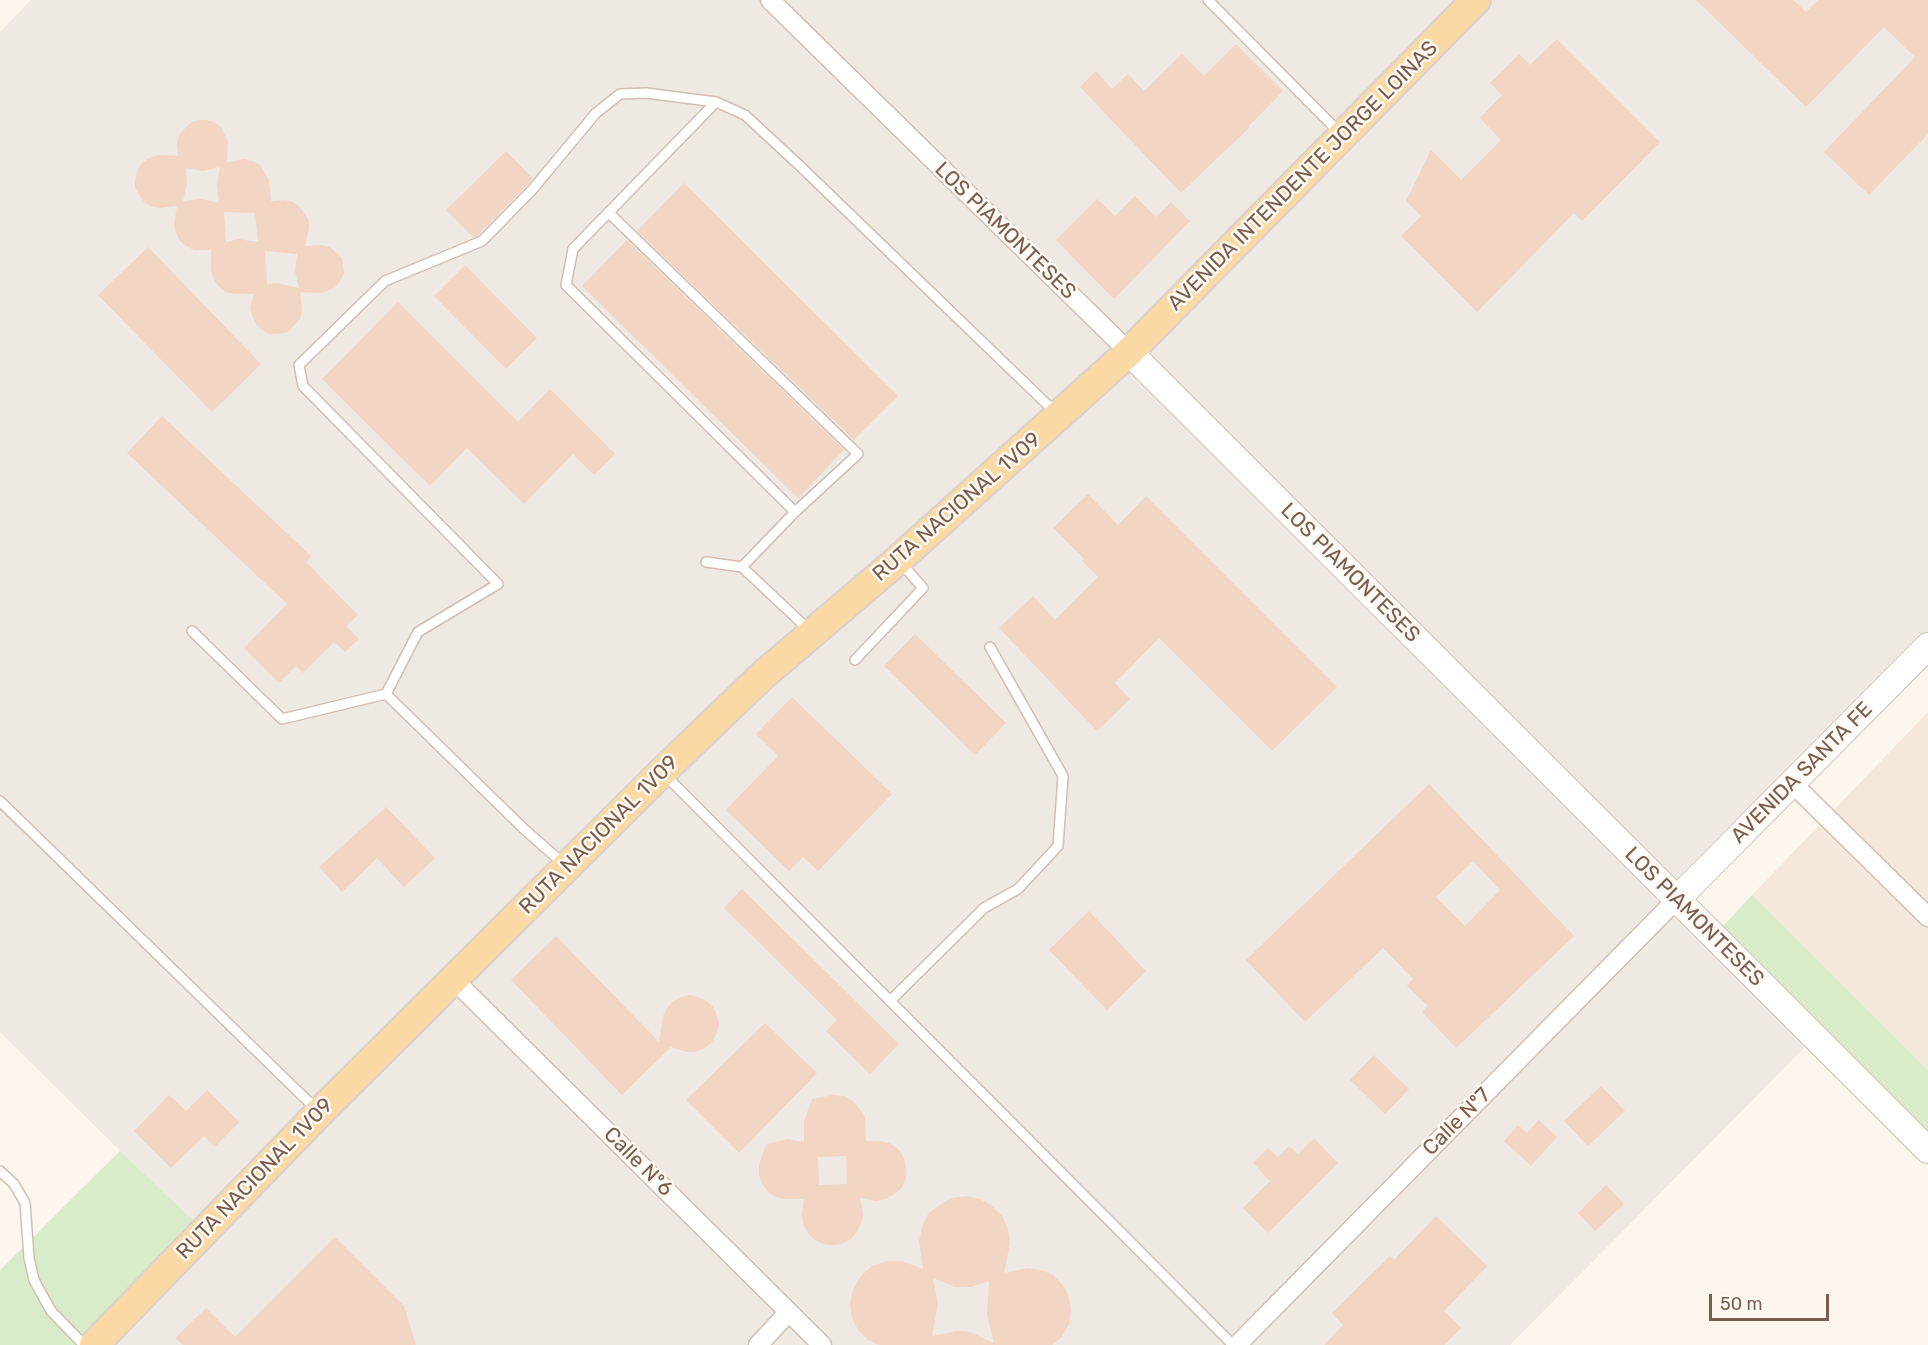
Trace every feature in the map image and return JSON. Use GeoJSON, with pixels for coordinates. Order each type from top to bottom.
{"type":"FeatureCollection","features":[{"type":"Feature","properties":{"kind":"main road","name":"AVENIDA INTENDENTE JORGE LOINAS"},"geometry":{"type":"LineString","coordinates":[[1129,352],[1476,0]]}},
{"type":"Feature","properties":{"kind":"main road","name":"RUTA NACIONAL 1V09"},"geometry":{"type":"LineString","coordinates":[[94,1345],[319,1113],[662,772],[762,676],[898,560],[1129,352]]}},
{"type":"Feature","properties":{"kind":"main road","name":"LOS PIAMONTESES"},"geometry":{"type":"LineString","coordinates":[[1129,352],[1928,1150]]}},
{"type":"Feature","properties":{"kind":"main road","name":"AVENIDA SANTA FE"},"geometry":{"type":"LineString","coordinates":[[1677,899],[1928,646]]}},
{"type":"Feature","properties":{"kind":"street","name":"LOS PIAMONTESES"},"geometry":{"type":"LineString","coordinates":[[770,0],[1129,352]]}},
{"type":"Feature","properties":{"kind":"street"},"geometry":{"type":"LineString","coordinates":[[1792,783],[1928,917]]}},
{"type":"Feature","properties":{"kind":"street","name":"Calle Nº7"},"geometry":{"type":"LineString","coordinates":[[1235,1345],[1677,899]]}},
{"type":"Feature","properties":{"kind":"street","name":"Calle Nº6"},"geometry":{"type":"LineString","coordinates":[[454,980],[822,1345]]}},
{"type":"Feature","properties":{"kind":"street"},"geometry":{"type":"LineString","coordinates":[[758,1345],[789,1312]]}},
{"type":"Feature","properties":{"kind":"lane"},"geometry":{"type":"LineString","coordinates":[[1208,0],[1342,136]]}},
{"type":"Feature","properties":{"kind":"lane"},"geometry":{"type":"LineString","coordinates":[[192,631],[282,719],[386,694],[418,632],[498,584],[303,386],[299,365],[384,281],[482,241],[532,190],[596,113],[620,94],[646,93],[716,102],[745,115],[1060,416]]}},
{"type":"Feature","properties":{"kind":"lane"},"geometry":{"type":"LineString","coordinates":[[716,102],[610,214],[573,249],[566,285],[795,512]]}},
{"type":"Feature","properties":{"kind":"lane"},"geometry":{"type":"LineString","coordinates":[[610,214],[858,454],[795,512],[742,567]]}},
{"type":"Feature","properties":{"kind":"lane"},"geometry":{"type":"LineString","coordinates":[[855,660],[923,588],[898,560]]}},
{"type":"Feature","properties":{"kind":"lane"},"geometry":{"type":"LineString","coordinates":[[706,562],[742,567],[812,634]]}},
{"type":"Feature","properties":{"kind":"lane"},"geometry":{"type":"LineString","coordinates":[[890,1001],[984,908],[1018,889],[1058,846],[1063,776],[990,647]]}},
{"type":"Feature","properties":{"kind":"lane"},"geometry":{"type":"LineString","coordinates":[[386,694],[525,830],[567,867]]}},
{"type":"Feature","properties":{"kind":"lane"},"geometry":{"type":"LineString","coordinates":[[662,772],[1235,1345]]}},
{"type":"Feature","properties":{"kind":"lane"},"geometry":{"type":"LineString","coordinates":[[0,801],[319,1113]]}},
{"type":"Feature","properties":{"kind":"lane"},"geometry":{"type":"LineString","coordinates":[[0,1171],[14,1184],[25,1203],[29,1258],[34,1280],[51,1311],[84,1345]]}},
{"type":"Feature","properties":{"kind":"shaded area"},"geometry":{"type":"Polygon","coordinates":[[[31,0],[1928,0],[1928,646],[1677,899],[1815,1037],[1510,1345],[103,1345],[212,1238],[0,1032],[0,32],[31,0]]]}},
{"type":"Feature","properties":{"kind":"shaded area"},"geometry":{"type":"Polygon","coordinates":[[[1928,712],[1928,1070],[1752,895],[1928,712]]]}},
{"type":"Feature","properties":{"kind":"green space"},"geometry":{"type":"Polygon","coordinates":[[[1752,895],[1928,1070],[1928,1133],[1723,926],[1752,895]]]}},
{"type":"Feature","properties":{"kind":"green space"},"geometry":{"type":"Polygon","coordinates":[[[120,1151],[212,1238],[94,1345],[0,1345],[0,1270],[120,1151]]]}},
{"type":"Feature","properties":{"kind":"building"},"geometry":{"type":"Polygon","coordinates":[[[1696,0],[1793,0],[1806,12],[1818,0],[1928,0],[1928,134],[1869,195],[1824,152],[1915,57],[1884,27],[1806,107],[1696,0]]]}},
{"type":"Feature","properties":{"kind":"building"},"geometry":{"type":"Polygon","coordinates":[[[1557,39],[1660,142],[1582,221],[1574,213],[1477,312],[1401,236],[1421,216],[1406,201],[1431,150],[1461,180],[1501,140],[1480,118],[1502,95],[1490,83],[1519,54],[1530,65],[1557,39]]]}},
{"type":"Feature","properties":{"kind":"building"},"geometry":{"type":"Polygon","coordinates":[[[1236,44],[1283,91],[1250,127],[1181,193],[1080,87],[1096,71],[1112,89],[1128,74],[1144,91],[1182,54],[1204,76],[1236,44]]]}},
{"type":"Feature","properties":{"kind":"building"},"geometry":{"type":"Polygon","coordinates":[[[206,120],[221,127],[228,142],[227,162],[244,159],[260,165],[269,180],[271,201],[293,202],[300,207],[309,221],[305,246],[330,247],[342,258],[344,274],[336,287],[322,293],[300,292],[302,310],[300,319],[288,332],[270,334],[262,330],[256,324],[250,307],[254,294],[235,294],[219,287],[211,271],[211,250],[194,250],[180,241],[174,225],[177,206],[159,208],[151,206],[144,202],[135,188],[137,171],[142,163],[158,155],[178,156],[179,135],[190,123],[206,120]],[[220,167],[203,171],[186,168],[187,183],[183,201],[201,199],[219,203],[217,186],[220,167]],[[224,212],[226,242],[238,239],[258,242],[255,213],[224,212]],[[265,251],[267,284],[278,283],[299,288],[295,271],[297,254],[265,251]]]}},
{"type":"Feature","properties":{"kind":"building"},"geometry":{"type":"Polygon","coordinates":[[[506,151],[533,179],[477,236],[473,237],[446,210],[506,151]]]}},
{"type":"Feature","properties":{"kind":"building"},"geometry":{"type":"Polygon","coordinates":[[[684,183],[898,396],[854,440],[637,231],[684,183]]]}},
{"type":"Feature","properties":{"kind":"building"},"geometry":{"type":"Polygon","coordinates":[[[1135,196],[1156,217],[1171,202],[1190,221],[1114,299],[1056,240],[1097,199],[1115,216],[1135,196]]]}},
{"type":"Feature","properties":{"kind":"building"},"geometry":{"type":"Polygon","coordinates":[[[627,240],[844,450],[798,498],[582,286],[627,240]]]}},
{"type":"Feature","properties":{"kind":"building"},"geometry":{"type":"Polygon","coordinates":[[[148,247],[261,364],[212,412],[98,295],[148,247]]]}},
{"type":"Feature","properties":{"kind":"building"},"geometry":{"type":"Polygon","coordinates":[[[465,265],[537,338],[506,369],[434,296],[465,265]]]}},
{"type":"Feature","properties":{"kind":"building"},"geometry":{"type":"Polygon","coordinates":[[[398,302],[518,422],[550,389],[615,454],[594,475],[573,454],[524,504],[467,448],[430,486],[322,379],[398,302]]]}},
{"type":"Feature","properties":{"kind":"building"},"geometry":{"type":"Polygon","coordinates":[[[162,416],[311,556],[306,562],[358,615],[346,626],[359,639],[345,652],[334,642],[303,673],[296,666],[279,683],[244,648],[287,604],[127,453],[162,416]]]}},
{"type":"Feature","properties":{"kind":"building"},"geometry":{"type":"Polygon","coordinates":[[[1088,494],[1118,525],[1146,496],[1337,687],[1272,751],[1159,638],[1115,683],[1130,699],[1097,731],[999,628],[1033,596],[1055,620],[1098,577],[1082,561],[1084,559],[1053,528],[1088,494]]]}},
{"type":"Feature","properties":{"kind":"building"},"geometry":{"type":"Polygon","coordinates":[[[915,634],[1006,723],[975,755],[884,666],[915,634]]]}},
{"type":"Feature","properties":{"kind":"building"},"geometry":{"type":"Polygon","coordinates":[[[792,697],[892,794],[818,871],[803,857],[789,871],[726,810],[778,756],[756,734],[792,697]]]}},
{"type":"Feature","properties":{"kind":"building"},"geometry":{"type":"Polygon","coordinates":[[[1429,784],[1574,936],[1456,1048],[1422,1012],[1428,1006],[1407,986],[1413,979],[1383,948],[1305,1022],[1246,960],[1429,784]],[[1473,861],[1436,897],[1465,926],[1500,890],[1473,861]]]}},
{"type":"Feature","properties":{"kind":"building"},"geometry":{"type":"Polygon","coordinates":[[[386,807],[435,858],[404,887],[377,858],[342,892],[319,867],[386,807]]]}},
{"type":"Feature","properties":{"kind":"building"},"geometry":{"type":"Polygon","coordinates":[[[742,889],[899,1044],[870,1074],[826,1031],[837,1020],[724,908],[742,889]]]}},
{"type":"Feature","properties":{"kind":"building"},"geometry":{"type":"Polygon","coordinates":[[[1089,911],[1146,971],[1107,1010],[1049,950],[1089,911]]]}},
{"type":"Feature","properties":{"kind":"building"},"geometry":{"type":"Polygon","coordinates":[[[556,936],[659,1042],[663,1016],[673,1001],[689,995],[707,1001],[713,1007],[719,1024],[712,1042],[696,1052],[686,1052],[671,1047],[622,1095],[511,980],[556,936]]]}},
{"type":"Feature","properties":{"kind":"building"},"geometry":{"type":"Polygon","coordinates":[[[765,1023],[817,1073],[739,1153],[686,1100],[765,1023]]]}},
{"type":"Feature","properties":{"kind":"building"},"geometry":{"type":"Polygon","coordinates":[[[1374,1055],[1409,1089],[1385,1114],[1350,1080],[1374,1055]]]}},
{"type":"Feature","properties":{"kind":"building"},"geometry":{"type":"Polygon","coordinates":[[[1601,1086],[1625,1111],[1588,1146],[1564,1121],[1601,1086]]]}},
{"type":"Feature","properties":{"kind":"building"},"geometry":{"type":"Polygon","coordinates":[[[207,1090],[239,1122],[215,1147],[204,1136],[171,1168],[134,1131],[169,1095],[186,1111],[207,1090]]]}},
{"type":"Feature","properties":{"kind":"building"},"geometry":{"type":"Polygon","coordinates":[[[833,1095],[844,1096],[853,1101],[865,1118],[866,1141],[882,1141],[891,1144],[899,1150],[906,1167],[906,1178],[902,1187],[895,1194],[876,1201],[860,1198],[863,1214],[861,1223],[851,1239],[842,1244],[823,1244],[815,1240],[803,1225],[804,1199],[776,1197],[768,1192],[759,1175],[759,1165],[766,1144],[788,1139],[804,1142],[804,1121],[812,1099],[833,1095]],[[846,1156],[818,1157],[819,1185],[847,1184],[846,1156]]]}},
{"type":"Feature","properties":{"kind":"building"},"geometry":{"type":"Polygon","coordinates":[[[1539,1120],[1557,1137],[1531,1166],[1504,1141],[1518,1125],[1527,1133],[1539,1120]]]}},
{"type":"Feature","properties":{"kind":"building"},"geometry":{"type":"Polygon","coordinates":[[[1314,1138],[1338,1163],[1268,1233],[1243,1208],[1270,1181],[1253,1163],[1268,1148],[1278,1157],[1289,1146],[1298,1154],[1314,1138]]]}},
{"type":"Feature","properties":{"kind":"building"},"geometry":{"type":"Polygon","coordinates":[[[1606,1185],[1624,1204],[1595,1231],[1578,1213],[1606,1185]]]}},
{"type":"Feature","properties":{"kind":"building"},"geometry":{"type":"Polygon","coordinates":[[[966,1196],[980,1199],[1002,1216],[1008,1229],[1010,1243],[1004,1273],[1027,1268],[1041,1270],[1053,1275],[1063,1285],[1069,1297],[1071,1310],[1069,1324],[1062,1337],[1052,1345],[879,1345],[868,1340],[858,1330],[852,1318],[850,1304],[853,1289],[861,1276],[872,1266],[887,1261],[902,1261],[923,1269],[919,1241],[922,1227],[928,1214],[951,1198],[966,1196]],[[933,1278],[938,1304],[932,1336],[957,1331],[970,1332],[994,1343],[987,1314],[989,1281],[971,1287],[955,1287],[933,1278]]]}},
{"type":"Feature","properties":{"kind":"building"},"geometry":{"type":"Polygon","coordinates":[[[1436,1216],[1487,1266],[1444,1311],[1461,1328],[1444,1345],[1324,1345],[1343,1325],[1332,1313],[1390,1256],[1394,1260],[1436,1216]]]}},
{"type":"Feature","properties":{"kind":"building"},"geometry":{"type":"Polygon","coordinates":[[[335,1237],[404,1306],[416,1345],[183,1345],[175,1338],[206,1308],[235,1337],[335,1237]]]}}]}
